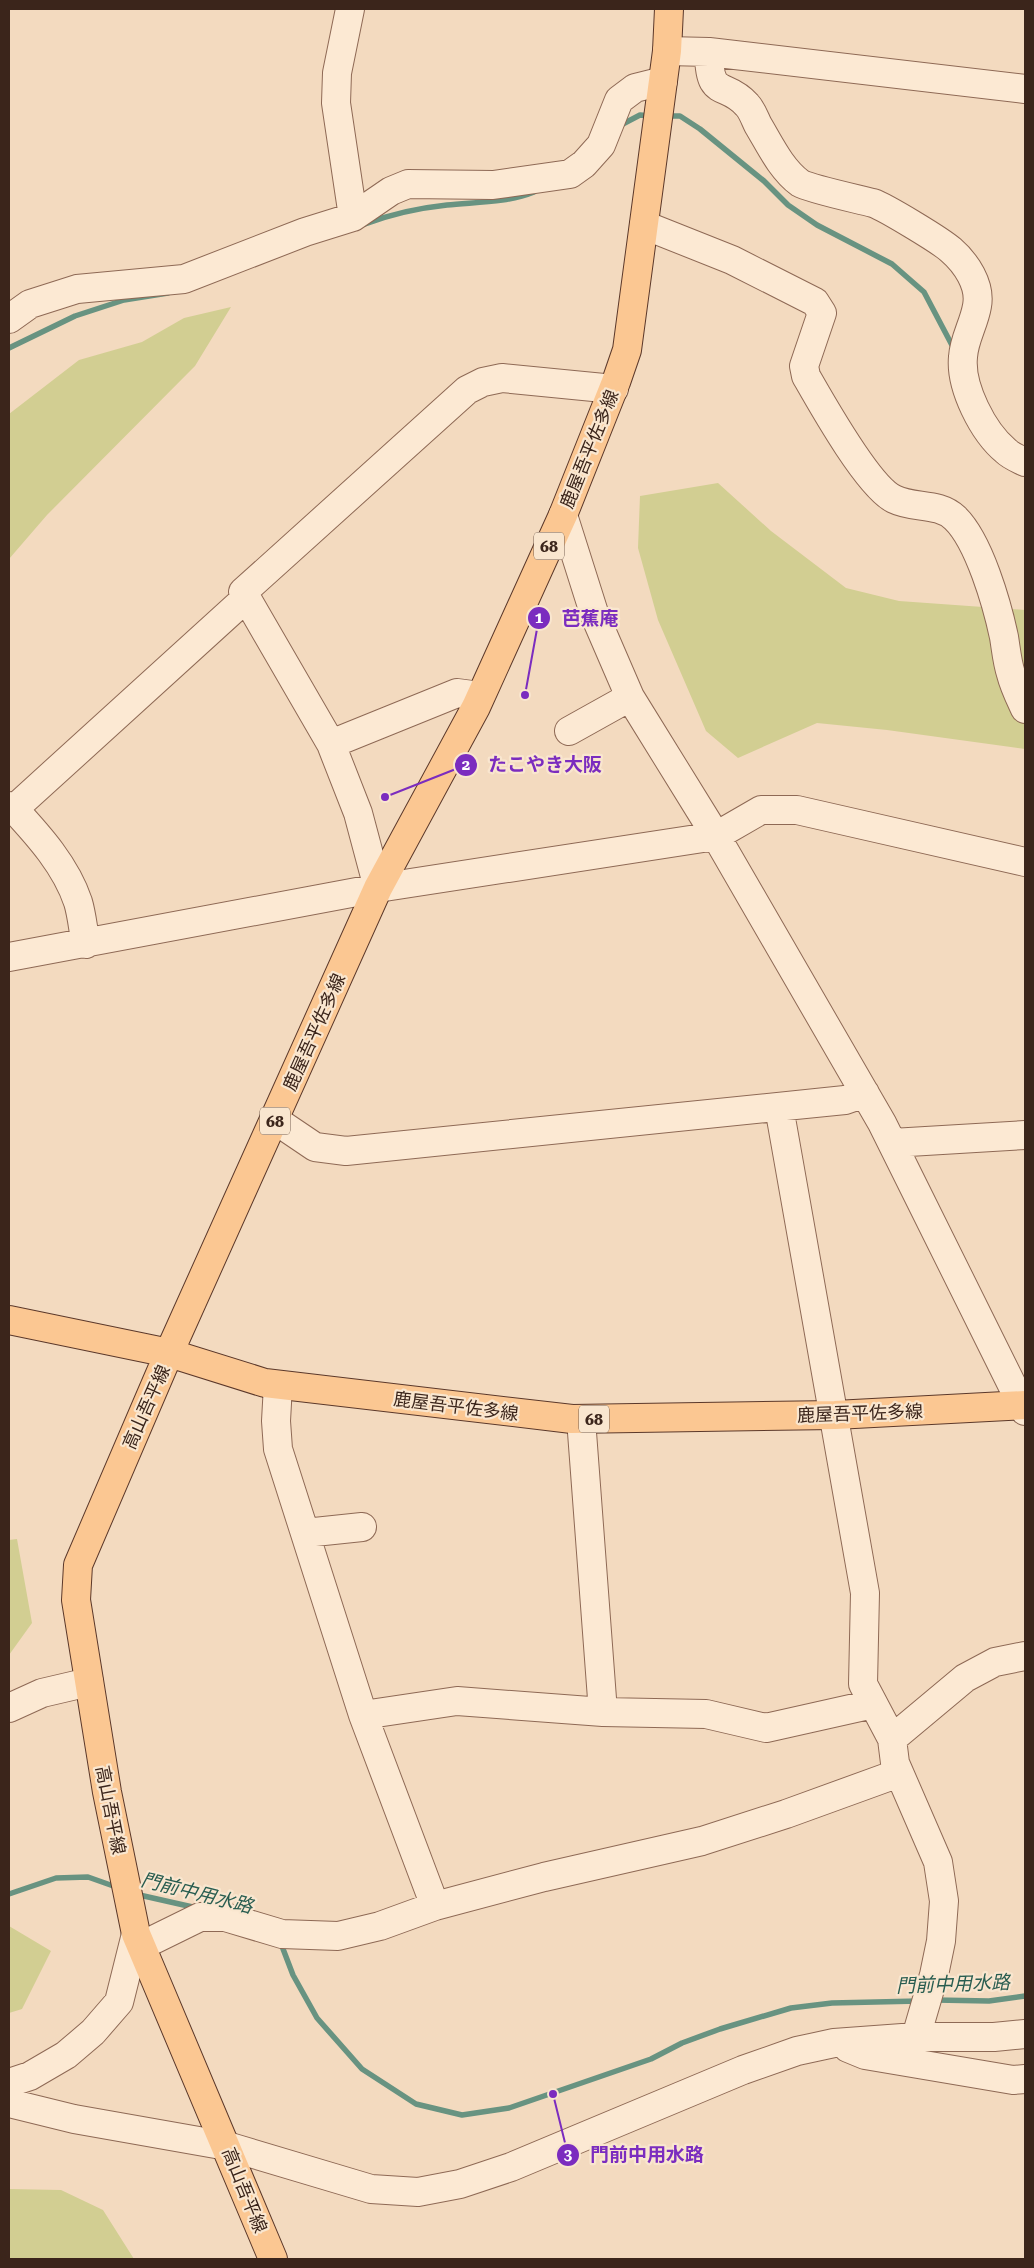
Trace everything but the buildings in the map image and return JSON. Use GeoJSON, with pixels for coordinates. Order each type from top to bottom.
{"type":"FeatureCollection","features":[{"type":"Feature","properties":{"kind":"main road","name":"鹿屋吾平佐多線"},"geometry":{"type":"LineString","coordinates":[[669,9],[668,51],[627,350],[614,389],[563,515],[480,696],[378,888],[169,1352],[265,1383],[581,1419],[835,1415],[1024,1407]]}},
{"type":"Feature","properties":{"kind":"main road","name":"68"},"geometry":{"type":"LineString","coordinates":[[9,1320],[169,1352]]}},
{"type":"Feature","properties":{"kind":"main road","name":"高山吾平線"},"geometry":{"type":"LineString","coordinates":[[169,1352],[78,1565],[76,1600],[106,1792],[138,1940],[227,2146],[273,2259]]}},
{"type":"Feature","properties":{"kind":"street"},"geometry":{"type":"LineString","coordinates":[[350,9],[338,73],[336,103],[353,217]]}},
{"type":"Feature","properties":{"kind":"street"},"geometry":{"type":"LineString","coordinates":[[668,51],[709,52],[1025,90]]}},
{"type":"Feature","properties":{"kind":"street"},"geometry":{"type":"LineString","coordinates":[[709,52],[709,73],[718,88],[747,105],[771,148],[786,169],[802,184],[876,204],[950,249],[968,268],[975,285],[977,305],[964,350],[964,378],[974,406],[989,432],[1006,452],[1025,462]]}},
{"type":"Feature","properties":{"kind":"street"},"geometry":{"type":"LineString","coordinates":[[9,319],[30,304],[77,289],[184,279],[305,232],[353,217],[391,191],[408,184],[493,185],[570,174],[584,164],[601,145],[619,100],[635,88],[663,82]]}},
{"type":"Feature","properties":{"kind":"street"},"geometry":{"type":"LineString","coordinates":[[644,225],[732,260],[815,302],[822,313],[804,366],[806,376],[840,434],[877,484],[893,499],[911,505],[942,508],[956,518],[973,546],[994,593],[1010,674],[1025,709]]}},
{"type":"Feature","properties":{"kind":"street"},"geometry":{"type":"LineString","coordinates":[[378,888],[358,813],[331,744],[243,592],[467,390],[482,382],[502,378],[614,389]]}},
{"type":"Feature","properties":{"kind":"street"},"geometry":{"type":"LineString","coordinates":[[563,515],[595,616],[630,697],[716,836],[865,1093],[892,1143],[1024,1407]]}},
{"type":"Feature","properties":{"kind":"street"},"geometry":{"type":"LineString","coordinates":[[86,944],[78,902],[60,867],[44,842],[11,807],[246,598]]}},
{"type":"Feature","properties":{"kind":"street"},"geometry":{"type":"LineString","coordinates":[[331,744],[457,694],[480,696]]}},
{"type":"Feature","properties":{"kind":"street"},"geometry":{"type":"LineString","coordinates":[[569,731],[630,697]]}},
{"type":"Feature","properties":{"kind":"street"},"geometry":{"type":"LineString","coordinates":[[9,957],[378,888],[716,836],[761,810],[797,810],[1025,862]]}},
{"type":"Feature","properties":{"kind":"street"},"geometry":{"type":"LineString","coordinates":[[275,1120],[314,1147],[346,1151],[845,1100],[865,1093]]}},
{"type":"Feature","properties":{"kind":"street"},"geometry":{"type":"LineString","coordinates":[[780,1107],[865,1593],[863,1684],[892,1740],[895,1763],[938,1862],[944,1901],[941,1941],[934,1975],[916,2037]]}},
{"type":"Feature","properties":{"kind":"street"},"geometry":{"type":"LineString","coordinates":[[892,1143],[1025,1135]]}},
{"type":"Feature","properties":{"kind":"street"},"geometry":{"type":"LineString","coordinates":[[278,1385],[276,1421],[278,1449],[363,1714],[435,1906]]}},
{"type":"Feature","properties":{"kind":"street"},"geometry":{"type":"LineString","coordinates":[[581,1419],[603,1712]]}},
{"type":"Feature","properties":{"kind":"street"},"geometry":{"type":"LineString","coordinates":[[305,1533],[362,1528]]}},
{"type":"Feature","properties":{"kind":"street"},"geometry":{"type":"LineString","coordinates":[[892,1740],[965,1678],[995,1662],[1025,1656]]}},
{"type":"Feature","properties":{"kind":"street"},"geometry":{"type":"LineString","coordinates":[[9,1708],[42,1693],[89,1682]]}},
{"type":"Feature","properties":{"kind":"street"},"geometry":{"type":"LineString","coordinates":[[363,1714],[456,1701],[603,1712],[706,1714],[766,1728],[873,1704]]}},
{"type":"Feature","properties":{"kind":"street"},"geometry":{"type":"LineString","coordinates":[[9,2083],[30,2076],[66,2055],[93,2032],[119,2002],[138,1940],[200,1917],[225,1917],[282,1934],[338,1936],[380,1926],[435,1906],[544,1877],[702,1841],[786,1814],[900,1773]]}},
{"type":"Feature","properties":{"kind":"street"},"geometry":{"type":"LineString","coordinates":[[9,2103],[74,2119],[227,2146],[371,2189],[418,2192],[460,2184],[511,2167],[743,2070],[797,2051],[834,2043],[916,2037],[994,2037],[1025,2034]]}},
{"type":"Feature","properties":{"kind":"street"},"geometry":{"type":"LineString","coordinates":[[834,2043],[865,2056],[1012,2080],[1025,2079]]}},
{"type":"Feature","properties":{"kind":"shaded area"},"geometry":{"type":"Polygon","coordinates":[[[231,307],[195,366],[47,515],[9,559],[9,414],[79,360],[142,342],[184,318],[231,307]]]}},
{"type":"Feature","properties":{"kind":"shaded area"},"geometry":{"type":"Polygon","coordinates":[[[718,483],[771,531],[846,588],[899,601],[1025,610],[1025,749],[887,730],[817,723],[738,758],[706,731],[658,620],[638,548],[640,496],[718,483]]]}},
{"type":"Feature","properties":{"kind":"shaded area"},"geometry":{"type":"Polygon","coordinates":[[[17,1539],[32,1623],[9,1655],[9,1540],[17,1539]]]}},
{"type":"Feature","properties":{"kind":"shaded area"},"geometry":{"type":"Polygon","coordinates":[[[9,1926],[51,1951],[22,2009],[9,2013],[9,1926]]]}},
{"type":"Feature","properties":{"kind":"shaded area"},"geometry":{"type":"Polygon","coordinates":[[[9,2189],[61,2190],[103,2210],[134,2259],[9,2259],[9,2189]]]}},
{"type":"Feature","properties":{"kind":"waterway"},"geometry":{"type":"LineString","coordinates":[[619,126],[640,115],[652,116]]}},
{"type":"Feature","properties":{"kind":"waterway"},"geometry":{"type":"LineString","coordinates":[[666,116],[680,116],[700,129],[764,181],[788,205],[817,225],[892,264],[924,292],[954,349]]}},
{"type":"Feature","properties":{"kind":"waterway"},"geometry":{"type":"LineString","coordinates":[[365,224],[416,210],[502,200],[534,192]]}},
{"type":"Feature","properties":{"kind":"waterway"},"geometry":{"type":"LineString","coordinates":[[9,348],[75,316],[124,300],[168,293]]}},
{"type":"Feature","properties":{"kind":"waterway","name":"門前中用水路"},"geometry":{"type":"LineString","coordinates":[[9,1894],[56,1878],[88,1877],[119,1888]]}},
{"type":"Feature","properties":{"kind":"waterway","name":"門前中用水路"},"geometry":{"type":"LineString","coordinates":[[135,1894],[197,1908]]}},
{"type":"Feature","properties":{"kind":"waterway","name":"門前中用水路"},"geometry":{"type":"LineString","coordinates":[[280,1941],[293,1975],[317,2018],[362,2069],[416,2104],[462,2115],[509,2108],[651,2059],[682,2043],[720,2029],[791,2008],[832,2003],[919,2001]]}},
{"type":"Feature","properties":{"kind":"waterway","name":"門前中用水路"},"geometry":{"type":"LineString","coordinates":[[935,2000],[989,2001],[1025,1996]]}},
{"type":"Feature","properties":{"kind":"place","name":"芭蕉庵"},"geometry":{"type":"Point","coordinates":[525,695]}},
{"type":"Feature","properties":{"kind":"place","name":"たこやき大阪"},"geometry":{"type":"Point","coordinates":[385,797]}},
{"type":"Feature","properties":{"kind":"place","name":"門前中用水路"},"geometry":{"type":"Point","coordinates":[553,2094]}}]}
